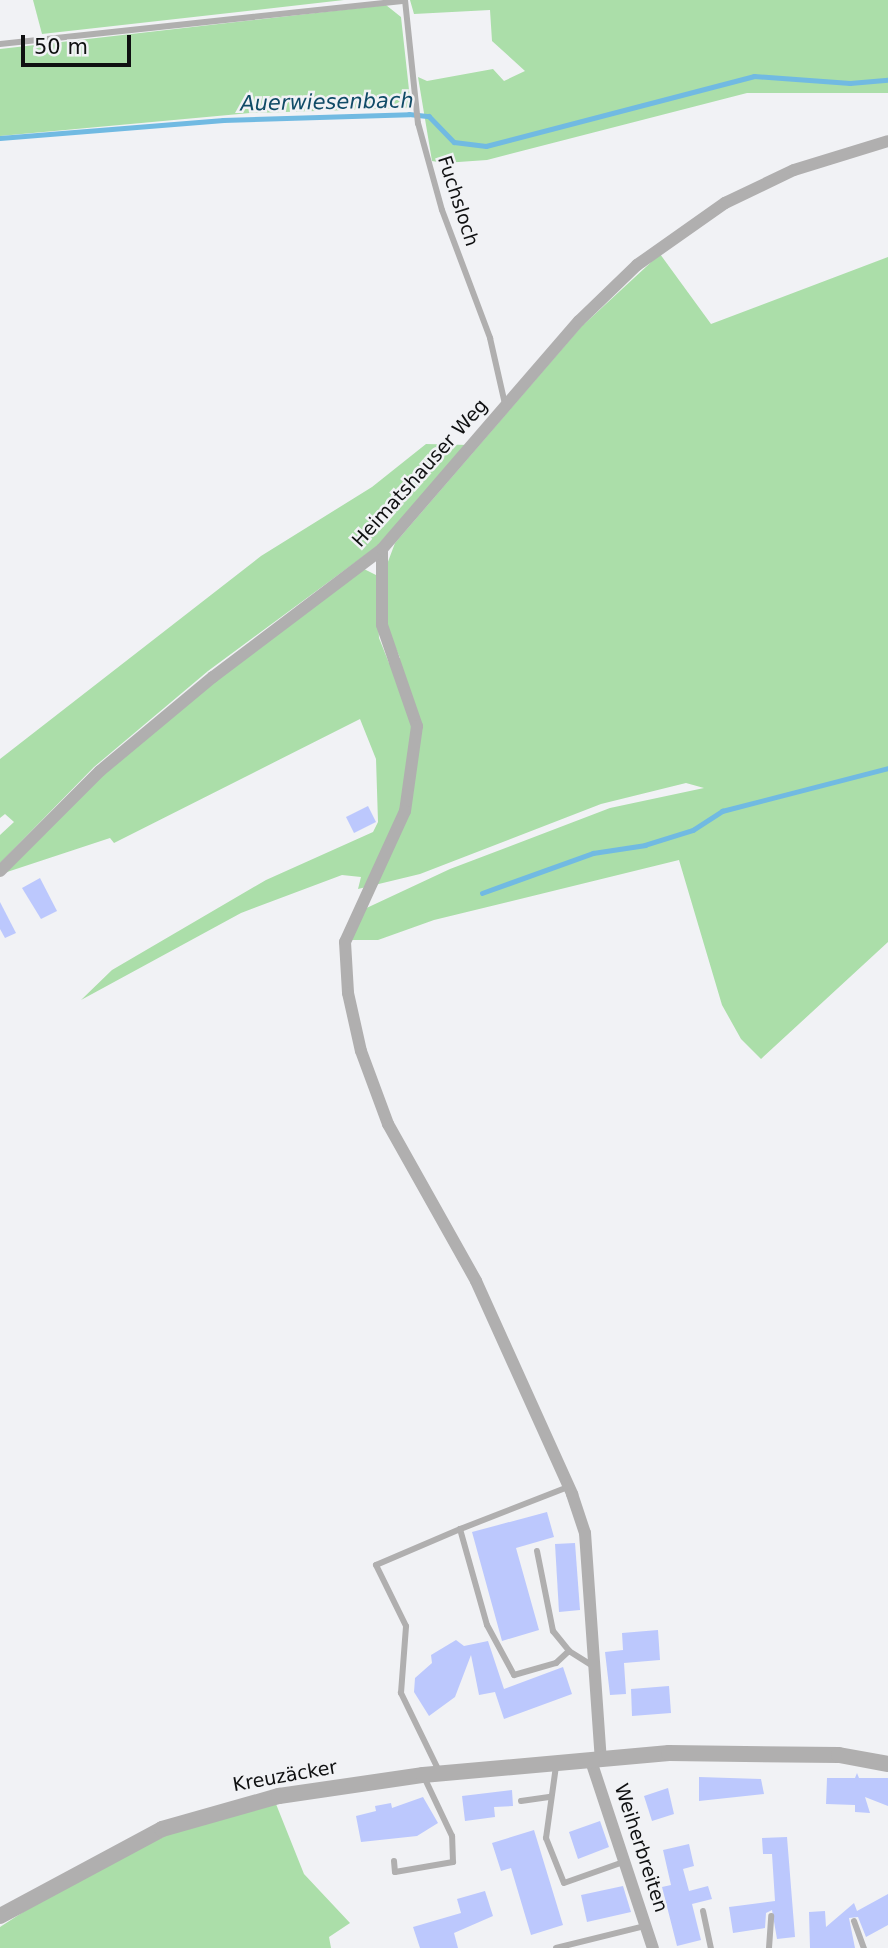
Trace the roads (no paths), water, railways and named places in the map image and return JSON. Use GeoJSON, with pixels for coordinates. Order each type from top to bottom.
{"type":"FeatureCollection","features":[{"type":"Feature","properties":{"kind":"street","name":"Heimatshauser Weg"},"geometry":{"type":"LineString","coordinates":[[0,871],[111,762],[382,549],[579,321],[666,242],[725,203],[794,170],[888,141]]}},
{"type":"Feature","properties":{"kind":"street"},"geometry":{"type":"LineString","coordinates":[[382,549],[382,625],[417,726],[405,811],[345,942],[348,993],[361,1051],[388,1124],[476,1281],[571,1490],[585,1533],[596,1761]]}},
{"type":"Feature","properties":{"kind":"street","name":"Kreuzäcker"},"geometry":{"type":"LineString","coordinates":[[0,1916],[111,1853],[203,1815],[279,1796],[440,1774],[737,1751],[888,1764]]}},
{"type":"Feature","properties":{"kind":"street","name":"Weiherbreiten"},"geometry":{"type":"LineString","coordinates":[[596,1761],[653,1948]]}},
{"type":"Feature","properties":{"kind":"lane","name":"Fuchsloch"},"geometry":{"type":"LineString","coordinates":[[0,44],[405,0],[417,120],[442,210],[490,338],[506,407]]}},
{"type":"Feature","properties":{"kind":"lane"},"geometry":{"type":"LineString","coordinates":[[440,1774],[401,1693],[406,1626],[376,1565],[460,1529],[571,1490]]}},
{"type":"Feature","properties":{"kind":"lane"},"geometry":{"type":"LineString","coordinates":[[460,1529],[486,1625],[514,1675],[556,1663],[569,1651]]}},
{"type":"Feature","properties":{"kind":"lane"},"geometry":{"type":"LineString","coordinates":[[537,1551],[553,1631],[569,1651],[593,1666]]}},
{"type":"Feature","properties":{"kind":"lane"},"geometry":{"type":"LineString","coordinates":[[555,1766],[547,1838],[564,1883],[627,1861]]}},
{"type":"Feature","properties":{"kind":"lane"},"geometry":{"type":"LineString","coordinates":[[394,1861],[396,1871],[453,1862],[452,1836],[423,1776]]}},
{"type":"Feature","properties":{"kind":"lane"},"geometry":{"type":"LineString","coordinates":[[521,1801],[551,1797]]}},
{"type":"Feature","properties":{"kind":"lane"},"geometry":{"type":"LineString","coordinates":[[703,1911],[711,1948]]}},
{"type":"Feature","properties":{"kind":"lane"},"geometry":{"type":"LineString","coordinates":[[769,1948],[771,1916]]}},
{"type":"Feature","properties":{"kind":"lane"},"geometry":{"type":"LineString","coordinates":[[854,1921],[864,1948]]}},
{"type":"Feature","properties":{"kind":"lane"},"geometry":{"type":"LineString","coordinates":[[556,1948],[645,1926]]}},
{"type":"Feature","properties":{"kind":"waterway","name":"Auerwiesenbach"},"geometry":{"type":"LineString","coordinates":[[0,138],[223,120],[409,114],[429,116],[454,142],[486,146],[754,76],[850,83],[888,80]]}},
{"type":"Feature","properties":{"kind":"waterway"},"geometry":{"type":"LineString","coordinates":[[482,893],[593,853],[645,845],[693,830],[722,811],[888,768]]}}]}
